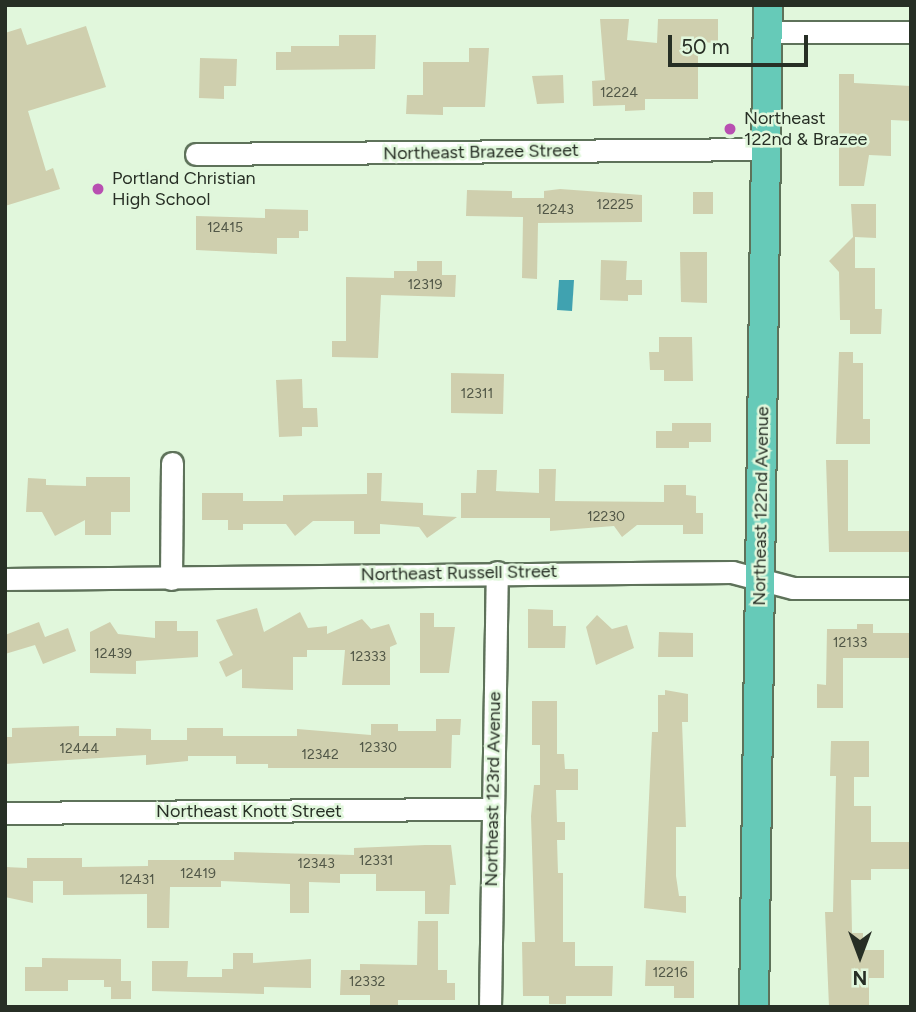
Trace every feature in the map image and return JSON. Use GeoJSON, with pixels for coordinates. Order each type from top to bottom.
{"type":"FeatureCollection","features":[{"type":"Feature","properties":{"kind":"main road","name":"Northeast 122nd Avenue"},"geometry":{"type":"LineString","coordinates":[[754,1007],[768,19]]}},
{"type":"Feature","properties":{"kind":"street"},"geometry":{"type":"LineString","coordinates":[[768,19],[911,32]]}},
{"type":"Feature","properties":{"kind":"street","name":"Northeast Brazee Street"},"geometry":{"type":"LineString","coordinates":[[196,154],[766,149]]}},
{"type":"Feature","properties":{"kind":"street"},"geometry":{"type":"LineString","coordinates":[[171,579],[172,463]]}},
{"type":"Feature","properties":{"kind":"street","name":"Northeast Russell Street"},"geometry":{"type":"LineString","coordinates":[[5,579],[171,579],[497,572],[732,572],[760,582],[793,588],[911,588]]}},
{"type":"Feature","properties":{"kind":"street","name":"Northeast 123rd Avenue"},"geometry":{"type":"LineString","coordinates":[[490,1007],[497,572]]}},
{"type":"Feature","properties":{"kind":"street","name":"Northeast Knott Street"},"geometry":{"type":"LineString","coordinates":[[5,813],[492,809]]}},
{"type":"Feature","properties":{"kind":"water"},"geometry":{"type":"Polygon","coordinates":[[[559,280],[574,280],[572,311],[557,310],[559,280]]]}},
{"type":"Feature","properties":{"kind":"building"},"geometry":{"type":"Polygon","coordinates":[[[600,19],[629,19],[627,40],[657,43],[658,19],[718,19],[718,43],[698,42],[698,99],[645,99],[645,110],[625,111],[625,105],[593,106],[592,81],[605,80],[600,19]]]}},
{"type":"Feature","properties":{"kind":"building"},"geometry":{"type":"Polygon","coordinates":[[[86,26],[106,87],[28,111],[46,171],[53,168],[60,189],[5,206],[5,33],[21,28],[27,45],[86,26]]]}},
{"type":"Feature","properties":{"kind":"building"},"geometry":{"type":"Polygon","coordinates":[[[339,35],[376,35],[375,69],[276,70],[276,52],[291,52],[291,46],[339,46],[339,35]]]}},
{"type":"Feature","properties":{"kind":"building"},"geometry":{"type":"Polygon","coordinates":[[[469,48],[489,48],[485,107],[443,107],[443,115],[406,114],[407,95],[423,95],[423,62],[469,62],[469,48]]]}},
{"type":"Feature","properties":{"kind":"building"},"geometry":{"type":"Polygon","coordinates":[[[200,58],[237,59],[236,86],[224,86],[224,99],[199,98],[200,58]]]}},
{"type":"Feature","properties":{"kind":"building"},"geometry":{"type":"Polygon","coordinates":[[[839,74],[854,74],[854,83],[911,86],[911,121],[891,120],[891,156],[869,155],[864,186],[839,186],[839,74]]]}},
{"type":"Feature","properties":{"kind":"building"},"geometry":{"type":"Polygon","coordinates":[[[563,75],[564,103],[537,104],[532,76],[563,75]]]}},
{"type":"Feature","properties":{"kind":"building"},"geometry":{"type":"Polygon","coordinates":[[[560,189],[642,195],[642,222],[538,223],[537,279],[522,278],[523,217],[466,216],[467,190],[512,191],[512,198],[544,198],[544,191],[560,189]]]}},
{"type":"Feature","properties":{"kind":"building"},"geometry":{"type":"Polygon","coordinates":[[[693,192],[713,192],[713,214],[693,214],[693,192]]]}},
{"type":"Feature","properties":{"kind":"building"},"geometry":{"type":"Polygon","coordinates":[[[851,204],[876,204],[876,238],[855,237],[855,268],[875,268],[875,309],[882,309],[881,334],[850,334],[850,320],[840,320],[839,272],[829,261],[853,237],[851,204]]]}},
{"type":"Feature","properties":{"kind":"building"},"geometry":{"type":"Polygon","coordinates":[[[265,209],[308,210],[308,231],[299,231],[299,238],[277,238],[277,254],[196,250],[196,216],[265,218],[265,209]]]}},
{"type":"Feature","properties":{"kind":"building"},"geometry":{"type":"Polygon","coordinates":[[[680,252],[707,252],[707,303],[681,302],[680,252]]]}},
{"type":"Feature","properties":{"kind":"building"},"geometry":{"type":"Polygon","coordinates":[[[601,260],[627,261],[626,280],[642,280],[642,295],[628,295],[628,301],[600,300],[601,260]]]}},
{"type":"Feature","properties":{"kind":"building"},"geometry":{"type":"Polygon","coordinates":[[[417,261],[442,261],[442,275],[456,275],[455,297],[381,295],[378,358],[332,357],[332,341],[346,341],[346,277],[394,278],[394,271],[417,271],[417,261]]]}},
{"type":"Feature","properties":{"kind":"building"},"geometry":{"type":"Polygon","coordinates":[[[659,337],[692,337],[693,381],[664,381],[664,370],[650,370],[649,352],[659,352],[659,337]]]}},
{"type":"Feature","properties":{"kind":"building"},"geometry":{"type":"Polygon","coordinates":[[[839,352],[853,352],[853,363],[863,363],[863,419],[870,419],[870,444],[836,444],[839,352]]]}},
{"type":"Feature","properties":{"kind":"building"},"geometry":{"type":"Polygon","coordinates":[[[451,373],[504,374],[503,414],[451,413],[451,373]]]}},
{"type":"Feature","properties":{"kind":"building"},"geometry":{"type":"Polygon","coordinates":[[[302,379],[303,408],[317,408],[318,427],[302,427],[302,436],[279,437],[276,380],[302,379]]]}},
{"type":"Feature","properties":{"kind":"building"},"geometry":{"type":"Polygon","coordinates":[[[672,423],[711,423],[711,442],[689,442],[689,448],[656,448],[656,431],[672,431],[672,423]]]}},
{"type":"Feature","properties":{"kind":"building"},"geometry":{"type":"Polygon","coordinates":[[[826,460],[848,460],[848,531],[911,531],[911,552],[829,552],[826,460]]]}},
{"type":"Feature","properties":{"kind":"building"},"geometry":{"type":"Polygon","coordinates":[[[539,469],[556,469],[555,501],[664,502],[664,485],[686,485],[686,495],[696,496],[696,513],[703,513],[703,534],[683,534],[683,525],[637,525],[622,537],[614,526],[550,531],[550,518],[461,518],[461,493],[476,493],[477,470],[497,470],[496,491],[539,493],[539,469]]]}},
{"type":"Feature","properties":{"kind":"building"},"geometry":{"type":"Polygon","coordinates":[[[367,473],[382,473],[381,501],[423,503],[423,515],[457,517],[427,538],[419,527],[380,524],[380,534],[354,534],[354,521],[313,521],[295,536],[286,524],[243,524],[243,530],[228,530],[228,520],[202,520],[202,493],[243,493],[243,501],[283,501],[283,495],[367,494],[367,473]]]}},
{"type":"Feature","properties":{"kind":"building"},"geometry":{"type":"Polygon","coordinates":[[[86,477],[130,477],[130,512],[111,512],[111,535],[85,535],[85,520],[55,536],[42,512],[26,512],[28,478],[46,479],[46,485],[86,486],[86,477]]]}},
{"type":"Feature","properties":{"kind":"building"},"geometry":{"type":"Polygon","coordinates":[[[257,608],[264,632],[300,612],[308,628],[327,626],[327,634],[362,619],[371,629],[389,624],[397,644],[390,647],[390,685],[342,685],[345,650],[307,650],[307,657],[293,657],[293,690],[242,688],[242,669],[226,677],[219,662],[233,655],[216,620],[257,608]]]}},
{"type":"Feature","properties":{"kind":"building"},"geometry":{"type":"Polygon","coordinates":[[[528,609],[553,610],[553,626],[566,626],[565,648],[528,648],[528,609]]]}},
{"type":"Feature","properties":{"kind":"building"},"geometry":{"type":"Polygon","coordinates":[[[420,613],[434,613],[434,627],[455,627],[449,673],[420,673],[420,613]]]}},
{"type":"Feature","properties":{"kind":"building"},"geometry":{"type":"Polygon","coordinates":[[[597,615],[612,629],[627,625],[634,648],[596,665],[586,627],[597,615]]]}},
{"type":"Feature","properties":{"kind":"building"},"geometry":{"type":"Polygon","coordinates":[[[155,621],[177,621],[177,631],[198,631],[198,657],[136,661],[136,674],[90,673],[90,632],[110,622],[118,634],[155,638],[155,621]]]}},
{"type":"Feature","properties":{"kind":"building"},"geometry":{"type":"Polygon","coordinates":[[[39,622],[45,637],[68,628],[76,651],[43,664],[35,645],[5,654],[5,635],[39,622]]]}},
{"type":"Feature","properties":{"kind":"building"},"geometry":{"type":"Polygon","coordinates":[[[857,624],[873,624],[873,633],[911,633],[911,658],[843,658],[843,708],[817,708],[817,684],[826,685],[827,629],[857,629],[857,624]]]}},
{"type":"Feature","properties":{"kind":"building"},"geometry":{"type":"Polygon","coordinates":[[[659,632],[693,633],[693,657],[658,657],[659,632]]]}},
{"type":"Feature","properties":{"kind":"building"},"geometry":{"type":"Polygon","coordinates":[[[665,690],[688,694],[688,722],[682,722],[686,827],[676,827],[676,876],[679,896],[686,896],[686,913],[644,908],[652,732],[658,732],[658,695],[665,695],[665,690]]]}},
{"type":"Feature","properties":{"kind":"building"},"geometry":{"type":"Polygon","coordinates":[[[532,701],[557,701],[557,754],[564,754],[565,769],[578,769],[578,790],[556,790],[557,822],[565,822],[565,840],[557,840],[558,873],[563,873],[563,942],[575,942],[575,966],[613,966],[612,996],[566,996],[566,1004],[549,1004],[549,996],[523,996],[522,942],[535,942],[531,816],[534,785],[540,785],[540,745],[532,745],[532,701]]]}},
{"type":"Feature","properties":{"kind":"building"},"geometry":{"type":"Polygon","coordinates":[[[436,719],[461,719],[460,735],[452,735],[451,768],[268,768],[268,764],[236,764],[236,756],[188,756],[188,761],[146,765],[146,755],[5,764],[5,737],[12,737],[12,728],[79,726],[79,736],[116,736],[116,728],[151,729],[151,740],[187,740],[187,728],[223,728],[223,736],[297,736],[297,729],[371,735],[371,724],[398,724],[398,731],[436,731],[436,719]]]}},
{"type":"Feature","properties":{"kind":"building"},"geometry":{"type":"Polygon","coordinates":[[[831,741],[869,741],[869,777],[854,777],[854,806],[871,806],[871,842],[911,842],[911,869],[871,869],[871,880],[851,880],[852,933],[863,933],[863,950],[884,950],[884,978],[869,978],[869,1007],[829,1007],[825,912],[833,912],[836,776],[830,776],[831,741]]]}},
{"type":"Feature","properties":{"kind":"building"},"geometry":{"type":"Polygon","coordinates":[[[451,845],[456,885],[450,885],[449,914],[425,914],[425,891],[376,891],[376,874],[340,874],[340,883],[309,882],[309,913],[290,913],[290,884],[221,881],[221,887],[170,887],[169,928],[147,928],[147,894],[63,895],[63,881],[33,881],[33,903],[5,897],[5,867],[27,868],[27,858],[82,858],[82,867],[148,866],[148,860],[234,860],[234,852],[354,855],[354,848],[451,845]]]}},
{"type":"Feature","properties":{"kind":"building"},"geometry":{"type":"Polygon","coordinates":[[[418,921],[438,921],[438,970],[447,970],[447,983],[455,983],[455,1000],[398,1000],[398,1007],[370,1007],[370,995],[340,995],[341,970],[360,970],[360,964],[417,965],[418,921]]]}},
{"type":"Feature","properties":{"kind":"building"},"geometry":{"type":"Polygon","coordinates":[[[233,953],[253,953],[253,963],[311,959],[311,988],[264,987],[264,994],[152,991],[152,961],[188,961],[187,977],[222,977],[222,969],[233,969],[233,953]]]}},
{"type":"Feature","properties":{"kind":"building"},"geometry":{"type":"Polygon","coordinates":[[[42,958],[121,959],[121,981],[131,981],[131,999],[111,999],[111,987],[104,987],[104,980],[68,980],[68,991],[25,991],[25,967],[42,967],[42,958]]]}},
{"type":"Feature","properties":{"kind":"building"},"geometry":{"type":"Polygon","coordinates":[[[646,960],[694,961],[694,998],[674,998],[674,986],[645,986],[646,960]]]}},
{"type":"Feature","properties":{"kind":"place","name":"Northeast 122nd & Brazee"},"geometry":{"type":"Point","coordinates":[730,129]}},
{"type":"Feature","properties":{"kind":"place","name":"Portland Christian High School"},"geometry":{"type":"Point","coordinates":[98,189]}}]}
